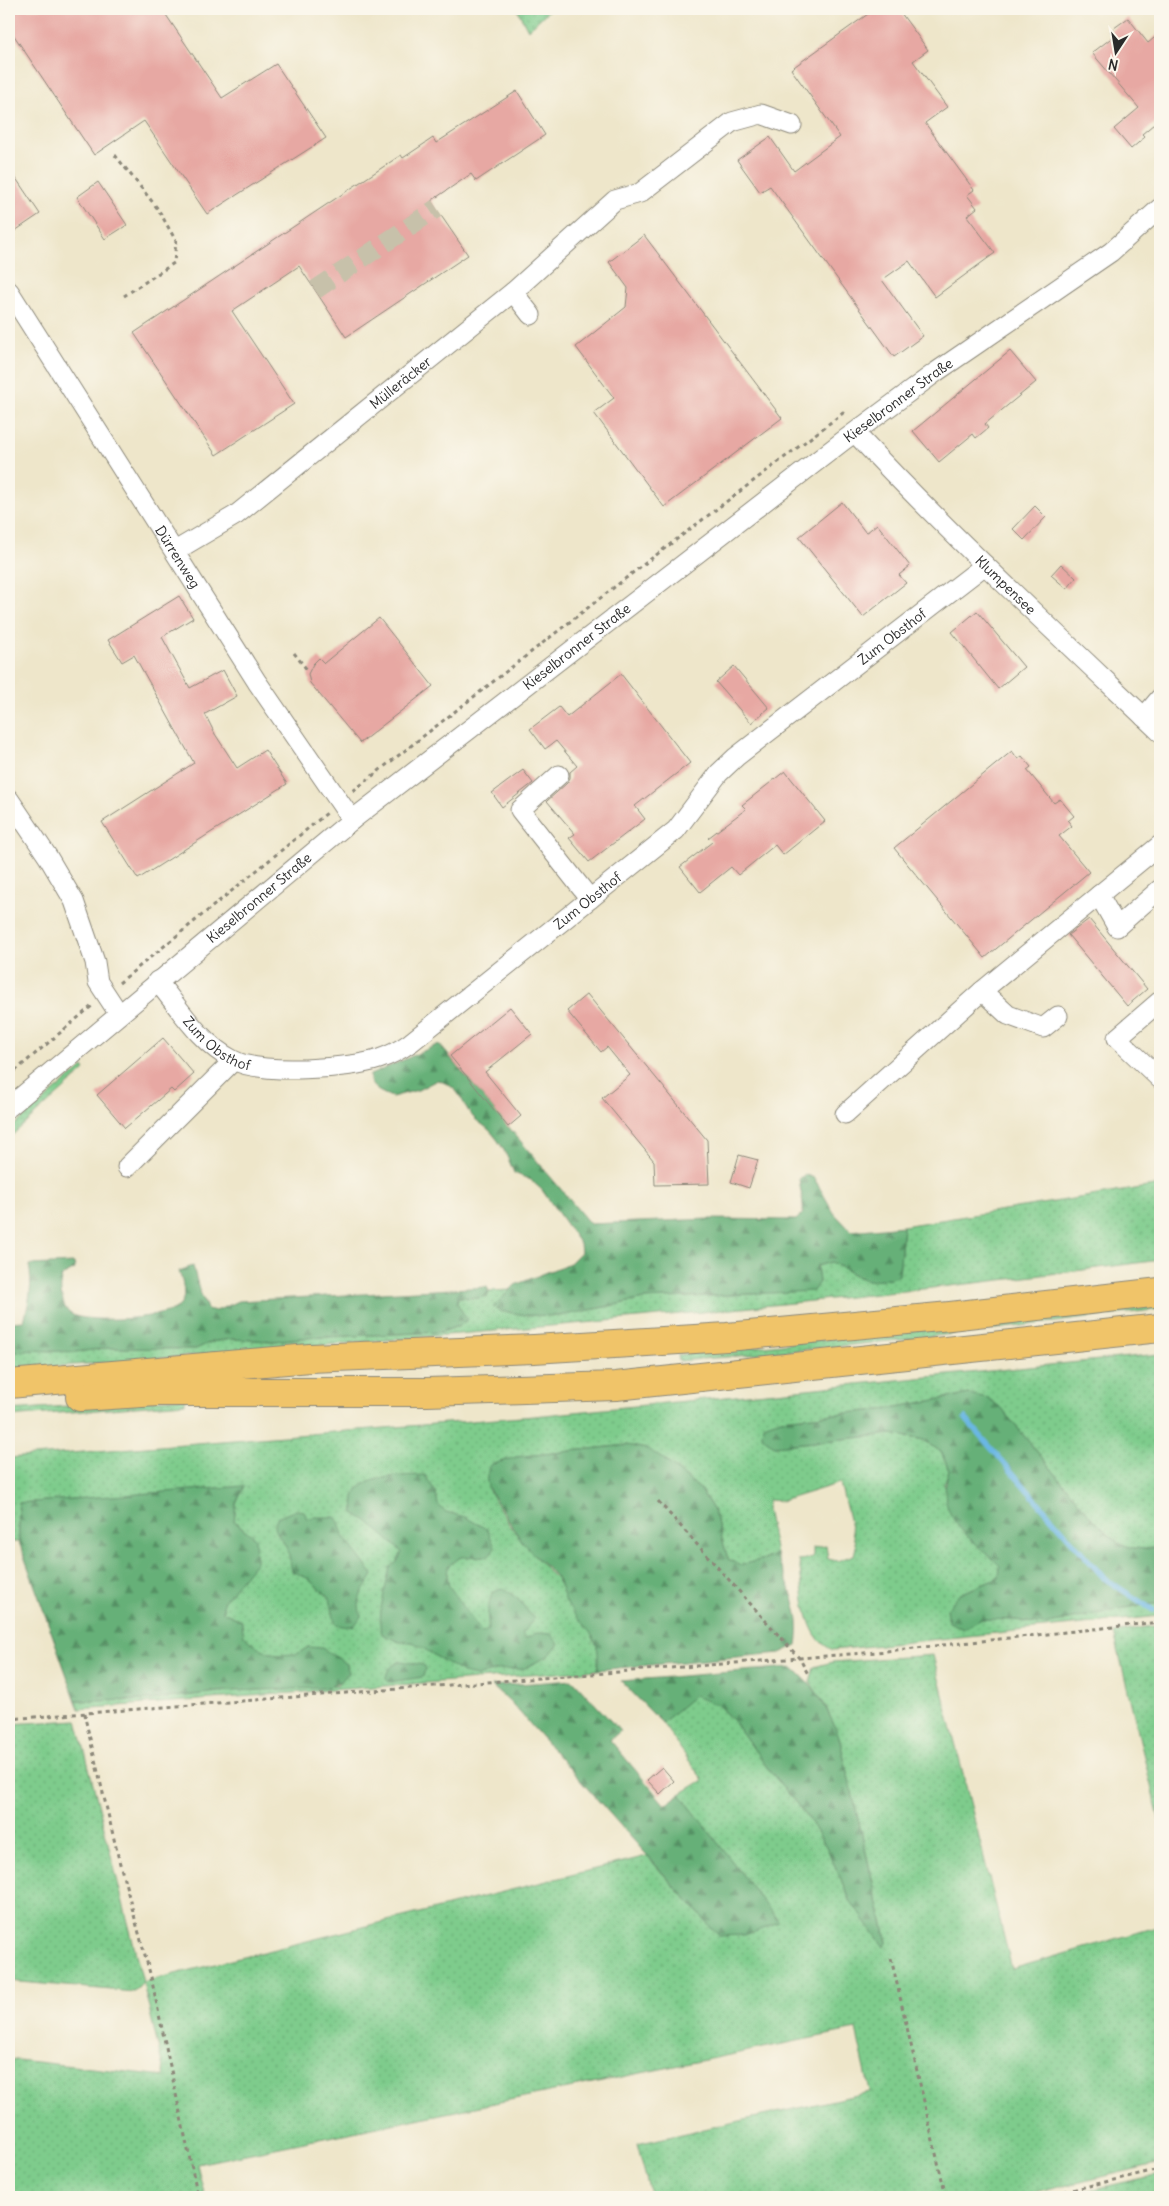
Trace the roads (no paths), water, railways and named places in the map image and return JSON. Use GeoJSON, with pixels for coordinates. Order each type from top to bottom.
{"type":"FeatureCollection","features":[{"type":"Feature","properties":{"kind":"highway"},"geometry":{"type":"LineString","coordinates":[[9,1384],[310,1358],[534,1349],[727,1338],[950,1316],[1160,1292]]}},
{"type":"Feature","properties":{"kind":"highway"},"geometry":{"type":"LineString","coordinates":[[9,1402],[157,1392],[426,1392],[616,1386],[1160,1328]]}},
{"type":"Feature","properties":{"kind":"street","name":"Mülleräcker"},"geometry":{"type":"LineString","coordinates":[[175,551],[236,515],[513,292],[615,200],[640,193],[732,122],[761,114],[792,125]]}},
{"type":"Feature","properties":{"kind":"street","name":"Kieselbronner Straße"},"geometry":{"type":"LineString","coordinates":[[9,1107],[157,981],[352,820],[936,372],[1111,252],[1160,208]]}},
{"type":"Feature","properties":{"kind":"street","name":"Dürrenweg"},"geometry":{"type":"LineString","coordinates":[[9,291],[14,313],[175,551],[257,682],[352,820]]}},
{"type":"Feature","properties":{"kind":"street"},"geometry":{"type":"LineString","coordinates":[[513,292],[531,315]]}},
{"type":"Feature","properties":{"kind":"street","name":"Klumpensee"},"geometry":{"type":"LineString","coordinates":[[855,433],[901,482],[985,565],[1160,732]]}},
{"type":"Feature","properties":{"kind":"street","name":"Zum Obsthof"},"geometry":{"type":"LineString","coordinates":[[157,981],[196,1031],[233,1061],[249,1067],[335,1067],[361,1063],[394,1054],[676,830],[720,773],[736,757],[985,565]]}},
{"type":"Feature","properties":{"kind":"street"},"geometry":{"type":"LineString","coordinates":[[1144,717],[1160,698]]}},
{"type":"Feature","properties":{"kind":"street"},"geometry":{"type":"LineString","coordinates":[[558,775],[520,810],[590,899]]}},
{"type":"Feature","properties":{"kind":"street"},"geometry":{"type":"LineString","coordinates":[[9,799],[48,857],[74,901],[95,962],[98,982],[119,1014]]}},
{"type":"Feature","properties":{"kind":"street"},"geometry":{"type":"LineString","coordinates":[[845,1114],[982,991],[1160,845]]}},
{"type":"Feature","properties":{"kind":"street"},"geometry":{"type":"LineString","coordinates":[[1099,895],[1117,927],[1160,889]]}},
{"type":"Feature","properties":{"kind":"street"},"geometry":{"type":"LineString","coordinates":[[982,991],[1008,1015],[1043,1028],[1058,1016]]}},
{"type":"Feature","properties":{"kind":"street"},"geometry":{"type":"LineString","coordinates":[[1160,1001],[1117,1038],[1160,1079]]}},
{"type":"Feature","properties":{"kind":"street"},"geometry":{"type":"LineString","coordinates":[[127,1167],[233,1061]]}},
{"type":"Feature","properties":{"kind":"waterway"},"geometry":{"type":"LineString","coordinates":[[965,1418],[1104,1578],[1153,1610]]}},
{"type":"Feature","properties":{"kind":"waterway"},"geometry":{"type":"LineString","coordinates":[[1157,1646],[1160,1661]]}},
{"type":"Feature","properties":{"kind":"tunnel"},"geometry":{"type":"LineString","coordinates":[[315,290],[437,208]]}}]}
